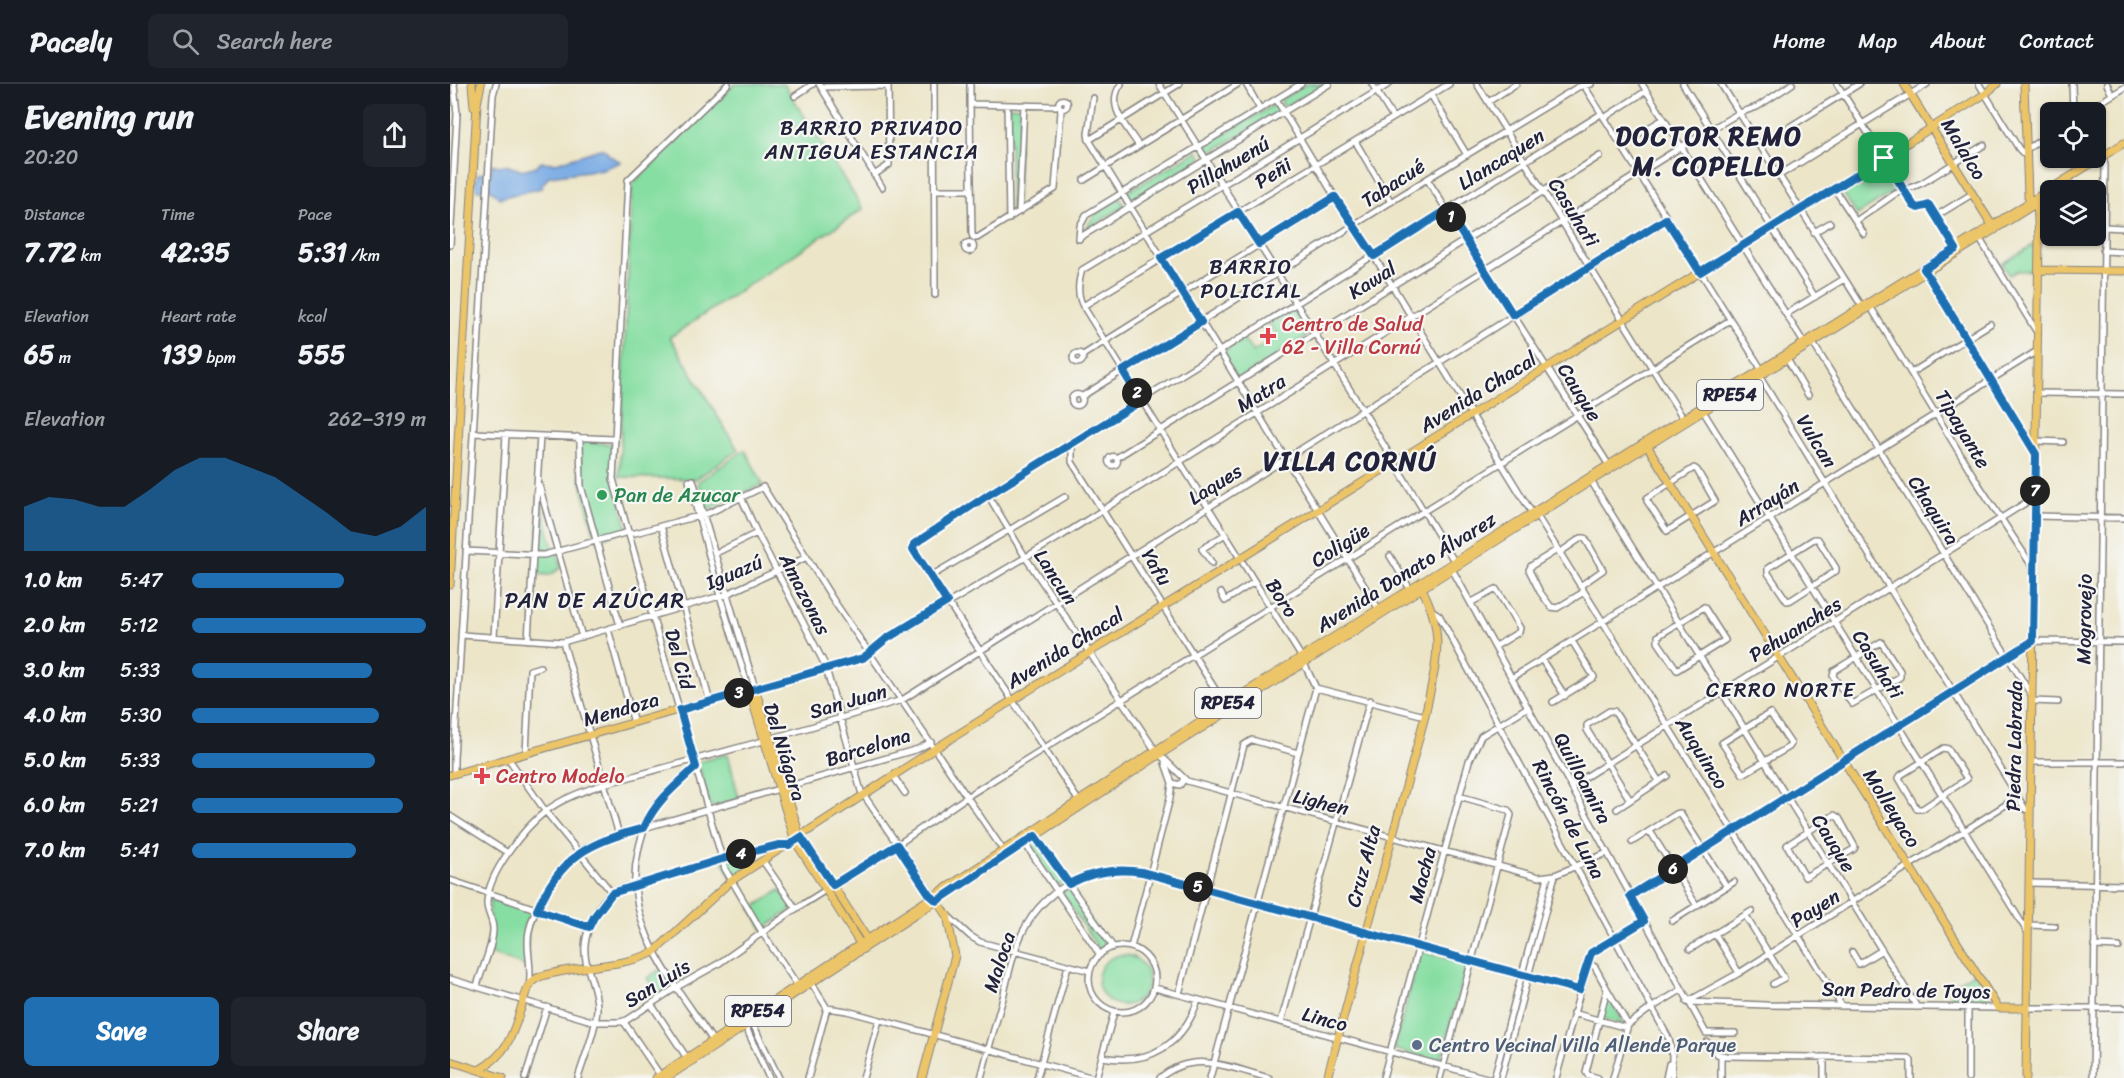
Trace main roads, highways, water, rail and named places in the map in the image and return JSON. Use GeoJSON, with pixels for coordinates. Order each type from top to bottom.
{"type":"FeatureCollection","features":[{"type":"Feature","properties":{"kind":"main road"},"geometry":{"type":"LineString","coordinates":[[450,523],[474,104],[472,84]]}},
{"type":"Feature","properties":{"kind":"main road"},"geometry":{"type":"LineString","coordinates":[[450,585],[477,104],[481,84]]}},
{"type":"Feature","properties":{"kind":"main road","name":"Malalco"},"geometry":{"type":"LineString","coordinates":[[1904,84],[1994,228]]}},
{"type":"Feature","properties":{"kind":"main road","name":"Avenida Chacal"},"geometry":{"type":"LineString","coordinates":[[479,1070],[496,1059],[506,1048],[529,986],[536,979],[640,958],[654,952],[731,881],[894,777],[934,745],[1012,700],[1395,464],[1932,128],[1997,84]]}},
{"type":"Feature","properties":{"kind":"main road","name":"Piedra Labrada"},"geometry":{"type":"LineString","coordinates":[[2025,84],[2028,196],[2034,203],[2039,270],[2026,1078]]}},
{"type":"Feature","properties":{"kind":"main road","name":"Avenida Donato Álvarez"},"geometry":{"type":"LineString","coordinates":[[2106,157],[2124,145]]}},
{"type":"Feature","properties":{"kind":"main road","name":"Avenida Donato Álvarez"},"geometry":{"type":"LineString","coordinates":[[935,899],[1157,752],[1302,660],[1452,569],[1610,466],[1703,411],[1809,342],[2088,168]]}},
{"type":"Feature","properties":{"kind":"main road","name":"Avenida Donato Álvarez"},"geometry":{"type":"LineString","coordinates":[[2072,180],[2089,168]]}},
{"type":"Feature","properties":{"kind":"main road","name":"Avenida Donato Álvarez"},"geometry":{"type":"LineString","coordinates":[[2034,203],[2040,200]]}},
{"type":"Feature","properties":{"kind":"main road","name":"Avenida Donato Álvarez"},"geometry":{"type":"LineString","coordinates":[[1925,271],[1956,249],[1979,237]]}},
{"type":"Feature","properties":{"kind":"main road"},"geometry":{"type":"LineString","coordinates":[[2039,270],[2124,271]]}},
{"type":"Feature","properties":{"kind":"main road","name":"Avenida Donato Álvarez"},"geometry":{"type":"LineString","coordinates":[[1646,444],[1683,418],[1787,359],[1809,342]]}},
{"type":"Feature","properties":{"kind":"main road","name":"Molleyaco"},"geometry":{"type":"LineString","coordinates":[[1646,444],[1998,1008]]}},
{"type":"Feature","properties":{"kind":"main road","name":"Avenida Donato Álvarez"},"geometry":{"type":"LineString","coordinates":[[1033,834],[1078,800],[1157,752],[1225,705],[1302,660],[1378,608],[1410,589],[1421,586],[1454,561],[1591,481],[1610,466]]}},
{"type":"Feature","properties":{"kind":"main road","name":"Rincón de Luna"},"geometry":{"type":"LineString","coordinates":[[1421,586],[1433,611]]}},
{"type":"Feature","properties":{"kind":"main road","name":"Cruz Alta"},"geometry":{"type":"LineString","coordinates":[[1324,1078],[1429,698],[1438,656],[1433,611]]}},
{"type":"Feature","properties":{"kind":"main road","name":"Mendoza"},"geometry":{"type":"LineString","coordinates":[[452,775],[752,689]]}},
{"type":"Feature","properties":{"kind":"main road","name":"Del Niágara"},"geometry":{"type":"LineString","coordinates":[[752,689],[795,841],[830,888],[866,944]]}},
{"type":"Feature","properties":{"kind":"main road","name":"Avenida Donato Álvarez"},"geometry":{"type":"LineString","coordinates":[[935,899],[1003,850],[1023,841]]}},
{"type":"Feature","properties":{"kind":"main road"},"geometry":{"type":"LineString","coordinates":[[922,1078],[955,956],[947,915],[935,899]]}},
{"type":"Feature","properties":{"kind":"main road","name":"RPE54"},"geometry":{"type":"LineString","coordinates":[[661,1077],[714,1041],[749,1024],[798,986],[935,899]]}},
{"type":"Feature","properties":{"kind":"main road","name":"RPE54"},"geometry":{"type":"LineString","coordinates":[[661,1077],[812,984],[866,944]]}},
{"type":"Feature","properties":{"kind":"main road","name":"San Pedro de Toyos"},"geometry":{"type":"LineString","coordinates":[[1998,1008],[2027,1008]]}},
{"type":"Feature","properties":{"kind":"main road"},"geometry":{"type":"LineString","coordinates":[[450,1061],[503,1078]]}},
{"type":"Feature","properties":{"kind":"water"},"geometry":{"type":"Polygon","coordinates":[[[604,149],[610,156],[621,162],[603,169],[549,176],[542,188],[499,198],[492,190],[477,190],[475,182],[478,174],[491,172],[492,164],[521,170],[534,167],[542,162],[556,163],[604,149]]]}},
{"type":"Feature","properties":{"kind":"place","name":"Centro de Salud 62 - Villa Cornú"},"geometry":{"type":"Point","coordinates":[1268,336]}},
{"type":"Feature","properties":{"kind":"place","name":"Pan de Azucar"},"geometry":{"type":"Point","coordinates":[602,495]}},
{"type":"Feature","properties":{"kind":"place","name":"Centro Modelo"},"geometry":{"type":"Point","coordinates":[482,776]}},
{"type":"Feature","properties":{"kind":"place","name":"Centro Vecinal Villa Allende Parque"},"geometry":{"type":"Point","coordinates":[1417,1045]}},
{"type":"Feature","properties":{"kind":"district","name":"BARRIO PRIVADO ANTIGUA ESTANCIA"},"geometry":{"type":"Point","coordinates":[872,140]}},
{"type":"Feature","properties":{"kind":"district","name":"DOCTOR REMO M. COPELLO"},"geometry":{"type":"Point","coordinates":[1709,151]}},
{"type":"Feature","properties":{"kind":"district","name":"BARRIO POLICIAL"},"geometry":{"type":"Point","coordinates":[1251,279]}},
{"type":"Feature","properties":{"kind":"district","name":"VILLA CORNÚ"},"geometry":{"type":"Point","coordinates":[1350,461]}},
{"type":"Feature","properties":{"kind":"district","name":"PAN DE AZÚCAR"},"geometry":{"type":"Point","coordinates":[595,600]}},
{"type":"Feature","properties":{"kind":"district","name":"CERRO NORTE"},"geometry":{"type":"Point","coordinates":[1781,690]}}]}
